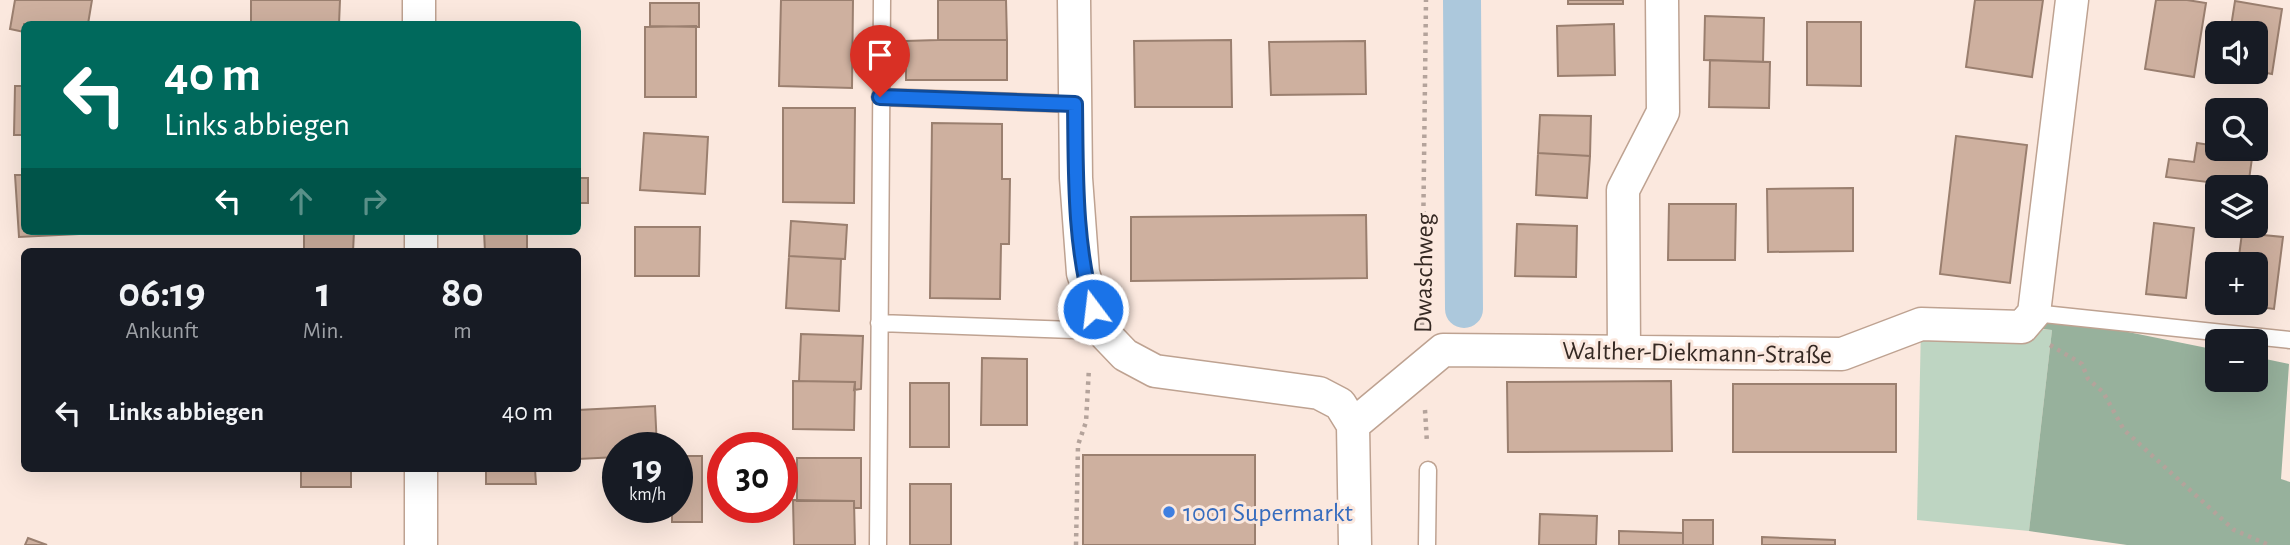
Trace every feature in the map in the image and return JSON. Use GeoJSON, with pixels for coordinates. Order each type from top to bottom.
{"type":"FeatureCollection","features":[{"type":"Feature","properties":{"kind":"street"},"geometry":{"type":"LineString","coordinates":[[419,0],[419,21]]}},
{"type":"Feature","properties":{"kind":"street"},"geometry":{"type":"LineString","coordinates":[[1074,0],[1076,178],[1083,274],[1102,331],[1125,355],[1156,371],[1319,393],[1340,404],[1353,425],[1355,545]]}},
{"type":"Feature","properties":{"kind":"street"},"geometry":{"type":"LineString","coordinates":[[1624,351],[1623,190],[1663,112],[1662,0]]}},
{"type":"Feature","properties":{"kind":"street"},"geometry":{"type":"LineString","coordinates":[[2034,313],[2072,0]]}},
{"type":"Feature","properties":{"kind":"street","name":"Walther-Diekmann-Straße"},"geometry":{"type":"LineString","coordinates":[[1353,425],[1443,351],[1842,355],[1921,324],[2022,327],[2034,313]]}},
{"type":"Feature","properties":{"kind":"street"},"geometry":{"type":"LineString","coordinates":[[421,472],[421,545]]}},
{"type":"Feature","properties":{"kind":"lane"},"geometry":{"type":"LineString","coordinates":[[878,545],[882,0]]}},
{"type":"Feature","properties":{"kind":"lane"},"geometry":{"type":"LineString","coordinates":[[880,97],[1075,104]]}},
{"type":"Feature","properties":{"kind":"lane"},"geometry":{"type":"LineString","coordinates":[[2034,313],[2290,340]]}},
{"type":"Feature","properties":{"kind":"lane"},"geometry":{"type":"LineString","coordinates":[[879,323],[1102,331]]}},
{"type":"Feature","properties":{"kind":"lane"},"geometry":{"type":"LineString","coordinates":[[1427,545],[1428,470]]}},
{"type":"Feature","properties":{"kind":"path","name":"Dwaschweg"},"geometry":{"type":"LineString","coordinates":[[1426,0],[1423,367],[1428,470]]}},
{"type":"Feature","properties":{"kind":"path"},"geometry":{"type":"LineString","coordinates":[[1076,545],[1078,444],[1086,422],[1088,369],[1102,331]]}},
{"type":"Feature","properties":{"kind":"path"},"geometry":{"type":"LineString","coordinates":[[2082,364],[2088,379],[2103,392],[2124,430],[2234,530],[2269,545]]}},
{"type":"Feature","properties":{"kind":"green space"},"geometry":{"type":"Polygon","coordinates":[[[2034,313],[2205,348],[2205,392],[2268,392],[2268,360],[2289,364],[2281,479],[2290,482],[2290,545],[2127,545],[2029,531],[2052,330],[2022,327],[2034,313]]]}},
{"type":"Feature","properties":{"kind":"green space"},"geometry":{"type":"Polygon","coordinates":[[[1921,324],[2052,330],[2029,531],[1917,520],[1921,324]]]}},
{"type":"Feature","properties":{"kind":"building"},"geometry":{"type":"Polygon","coordinates":[[[15,0],[92,0],[88,21],[21,21],[21,31],[10,29],[15,0]]]}},
{"type":"Feature","properties":{"kind":"building"},"geometry":{"type":"Polygon","coordinates":[[[251,0],[340,0],[339,21],[251,21],[251,0]]]}},
{"type":"Feature","properties":{"kind":"building"},"geometry":{"type":"Polygon","coordinates":[[[781,0],[853,0],[852,88],[779,86],[781,0]]]}},
{"type":"Feature","properties":{"kind":"building"},"geometry":{"type":"Polygon","coordinates":[[[938,0],[1006,0],[1007,40],[938,40],[938,0]]]}},
{"type":"Feature","properties":{"kind":"building"},"geometry":{"type":"Polygon","coordinates":[[[1568,0],[1623,0],[1623,4],[1568,4],[1568,0]]]}},
{"type":"Feature","properties":{"kind":"building"},"geometry":{"type":"Polygon","coordinates":[[[1975,0],[2043,0],[2032,77],[1966,67],[1975,0]]]}},
{"type":"Feature","properties":{"kind":"building"},"geometry":{"type":"Polygon","coordinates":[[[2156,0],[2206,3],[2194,77],[2145,69],[2156,0]]]}},
{"type":"Feature","properties":{"kind":"building"},"geometry":{"type":"Polygon","coordinates":[[[2235,1],[2282,9],[2272,74],[2268,73],[2268,21],[2232,21],[2235,1]]]}},
{"type":"Feature","properties":{"kind":"building"},"geometry":{"type":"Polygon","coordinates":[[[650,3],[699,3],[699,27],[650,26],[650,3]]]}},
{"type":"Feature","properties":{"kind":"building"},"geometry":{"type":"Polygon","coordinates":[[[1705,16],[1764,18],[1763,62],[1704,60],[1705,16]]]}},
{"type":"Feature","properties":{"kind":"building"},"geometry":{"type":"Polygon","coordinates":[[[1807,22],[1861,22],[1861,86],[1807,85],[1807,22]]]}},
{"type":"Feature","properties":{"kind":"building"},"geometry":{"type":"Polygon","coordinates":[[[1614,24],[1615,75],[1558,76],[1557,26],[1614,24]]]}},
{"type":"Feature","properties":{"kind":"building"},"geometry":{"type":"Polygon","coordinates":[[[696,26],[696,97],[645,97],[645,27],[696,26]]]}},
{"type":"Feature","properties":{"kind":"building"},"geometry":{"type":"Polygon","coordinates":[[[1007,40],[1007,80],[906,80],[906,41],[1007,40]]]}},
{"type":"Feature","properties":{"kind":"building"},"geometry":{"type":"Polygon","coordinates":[[[1231,40],[1232,107],[1135,107],[1134,41],[1231,40]]]}},
{"type":"Feature","properties":{"kind":"building"},"geometry":{"type":"Polygon","coordinates":[[[1365,41],[1366,94],[1271,95],[1269,42],[1365,41]]]}},
{"type":"Feature","properties":{"kind":"building"},"geometry":{"type":"Polygon","coordinates":[[[1710,60],[1770,62],[1769,108],[1709,107],[1710,60]]]}},
{"type":"Feature","properties":{"kind":"building"},"geometry":{"type":"Polygon","coordinates":[[[15,86],[21,86],[21,135],[14,135],[15,86]]]}},
{"type":"Feature","properties":{"kind":"building"},"geometry":{"type":"Polygon","coordinates":[[[783,108],[855,108],[854,203],[783,202],[783,108]]]}},
{"type":"Feature","properties":{"kind":"building"},"geometry":{"type":"Polygon","coordinates":[[[1540,115],[1591,116],[1590,156],[1538,153],[1540,115]]]}},
{"type":"Feature","properties":{"kind":"building"},"geometry":{"type":"Polygon","coordinates":[[[932,123],[1002,124],[1002,179],[1010,179],[1009,244],[1001,244],[1000,299],[930,298],[932,123]]]}},
{"type":"Feature","properties":{"kind":"building"},"geometry":{"type":"Polygon","coordinates":[[[644,133],[708,137],[705,194],[640,190],[644,133]]]}},
{"type":"Feature","properties":{"kind":"building"},"geometry":{"type":"Polygon","coordinates":[[[1956,136],[2027,145],[2010,283],[1940,274],[1956,136]]]}},
{"type":"Feature","properties":{"kind":"building"},"geometry":{"type":"Polygon","coordinates":[[[2197,143],[2205,144],[2205,161],[2252,161],[2250,175],[2205,175],[2205,182],[2166,177],[2169,159],[2194,162],[2197,143]]]}},
{"type":"Feature","properties":{"kind":"building"},"geometry":{"type":"Polygon","coordinates":[[[1538,153],[1590,156],[1587,198],[1536,195],[1538,153]]]}},
{"type":"Feature","properties":{"kind":"building"},"geometry":{"type":"Polygon","coordinates":[[[15,175],[21,175],[21,235],[58,235],[19,237],[15,175]]]}},
{"type":"Feature","properties":{"kind":"building"},"geometry":{"type":"Polygon","coordinates":[[[581,178],[588,178],[588,203],[581,203],[581,178]]]}},
{"type":"Feature","properties":{"kind":"building"},"geometry":{"type":"Polygon","coordinates":[[[1853,188],[1853,251],[1768,252],[1767,189],[1853,188]]]}},
{"type":"Feature","properties":{"kind":"building"},"geometry":{"type":"Polygon","coordinates":[[[1669,204],[1736,204],[1735,260],[1668,260],[1669,204]]]}},
{"type":"Feature","properties":{"kind":"building"},"geometry":{"type":"Polygon","coordinates":[[[1366,215],[1367,278],[1131,281],[1131,217],[1366,215]]]}},
{"type":"Feature","properties":{"kind":"building"},"geometry":{"type":"Polygon","coordinates":[[[791,221],[847,225],[845,259],[789,256],[791,221]]]}},
{"type":"Feature","properties":{"kind":"building"},"geometry":{"type":"Polygon","coordinates":[[[2154,223],[2194,228],[2186,298],[2146,294],[2154,223]]]}},
{"type":"Feature","properties":{"kind":"building"},"geometry":{"type":"Polygon","coordinates":[[[1517,224],[1577,226],[1576,277],[1515,276],[1517,224]]]}},
{"type":"Feature","properties":{"kind":"building"},"geometry":{"type":"Polygon","coordinates":[[[635,227],[700,227],[699,276],[635,276],[635,227]]]}},
{"type":"Feature","properties":{"kind":"building"},"geometry":{"type":"Polygon","coordinates":[[[304,235],[354,235],[353,248],[304,248],[304,235]]]}},
{"type":"Feature","properties":{"kind":"building"},"geometry":{"type":"Polygon","coordinates":[[[484,235],[527,235],[527,248],[485,248],[484,235]]]}},
{"type":"Feature","properties":{"kind":"building"},"geometry":{"type":"Polygon","coordinates":[[[2283,237],[2274,309],[2268,308],[2268,252],[2240,252],[2241,238],[2283,237]]]}},
{"type":"Feature","properties":{"kind":"building"},"geometry":{"type":"Polygon","coordinates":[[[789,256],[841,259],[839,311],[786,308],[789,256]]]}},
{"type":"Feature","properties":{"kind":"building"},"geometry":{"type":"Polygon","coordinates":[[[801,334],[863,336],[861,389],[854,390],[855,382],[799,381],[801,334]]]}},
{"type":"Feature","properties":{"kind":"building"},"geometry":{"type":"Polygon","coordinates":[[[982,358],[1027,359],[1027,425],[981,425],[982,358]]]}},
{"type":"Feature","properties":{"kind":"building"},"geometry":{"type":"Polygon","coordinates":[[[793,381],[855,382],[854,430],[793,429],[793,381]]]}},
{"type":"Feature","properties":{"kind":"building"},"geometry":{"type":"Polygon","coordinates":[[[1671,381],[1672,451],[1508,452],[1507,382],[1671,381]]]}},
{"type":"Feature","properties":{"kind":"building"},"geometry":{"type":"Polygon","coordinates":[[[910,383],[949,383],[949,447],[910,447],[910,383]]]}},
{"type":"Feature","properties":{"kind":"building"},"geometry":{"type":"Polygon","coordinates":[[[1733,384],[1896,384],[1896,452],[1733,452],[1733,384]]]}},
{"type":"Feature","properties":{"kind":"building"},"geometry":{"type":"Polygon","coordinates":[[[655,406],[656,432],[602,432],[602,458],[581,459],[581,410],[655,406]]]}},
{"type":"Feature","properties":{"kind":"building","name":"1001 Supermarkt"},"geometry":{"type":"Polygon","coordinates":[[[1083,455],[1255,455],[1255,545],[1083,545],[1083,455]]]}},
{"type":"Feature","properties":{"kind":"building"},"geometry":{"type":"Polygon","coordinates":[[[693,456],[702,456],[702,522],[693,522],[693,456]]]}},
{"type":"Feature","properties":{"kind":"building"},"geometry":{"type":"Polygon","coordinates":[[[798,458],[861,458],[861,508],[854,508],[854,501],[798,501],[798,458]]]}},
{"type":"Feature","properties":{"kind":"building"},"geometry":{"type":"Polygon","coordinates":[[[301,472],[351,472],[351,487],[301,487],[301,472]]]}},
{"type":"Feature","properties":{"kind":"building"},"geometry":{"type":"Polygon","coordinates":[[[486,472],[535,472],[536,484],[486,484],[486,472]]]}},
{"type":"Feature","properties":{"kind":"building"},"geometry":{"type":"Polygon","coordinates":[[[910,484],[951,484],[951,545],[910,545],[910,484]]]}},
{"type":"Feature","properties":{"kind":"building"},"geometry":{"type":"Polygon","coordinates":[[[798,500],[854,501],[855,545],[794,545],[794,523],[798,523],[798,500]]]}},
{"type":"Feature","properties":{"kind":"building"},"geometry":{"type":"Polygon","coordinates":[[[1540,514],[1597,516],[1596,545],[1539,545],[1540,514]]]}},
{"type":"Feature","properties":{"kind":"building"},"geometry":{"type":"Polygon","coordinates":[[[1683,520],[1713,520],[1713,545],[1683,545],[1683,520]]]}},
{"type":"Feature","properties":{"kind":"building"},"geometry":{"type":"Polygon","coordinates":[[[1619,531],[1683,533],[1683,545],[1619,545],[1619,531]]]}},
{"type":"Feature","properties":{"kind":"building"},"geometry":{"type":"Polygon","coordinates":[[[1762,537],[1835,540],[1835,545],[1762,545],[1762,537]]]}},
{"type":"Feature","properties":{"kind":"building"},"geometry":{"type":"Polygon","coordinates":[[[28,538],[47,545],[25,545],[28,538]]]}},
{"type":"Feature","properties":{"kind":"waterway"},"geometry":{"type":"LineString","coordinates":[[1462,0],[1464,309]]}},
{"type":"Feature","properties":{"kind":"place","name":"1001 Supermarkt"},"geometry":{"type":"Point","coordinates":[1169,512]}},
{"type":"Feature","properties":{"kind":"route"},"geometry":{"type":"LineString","coordinates":[[880,97],[1075,104],[1076,178],[1083,274],[1093,309]]}}]}
